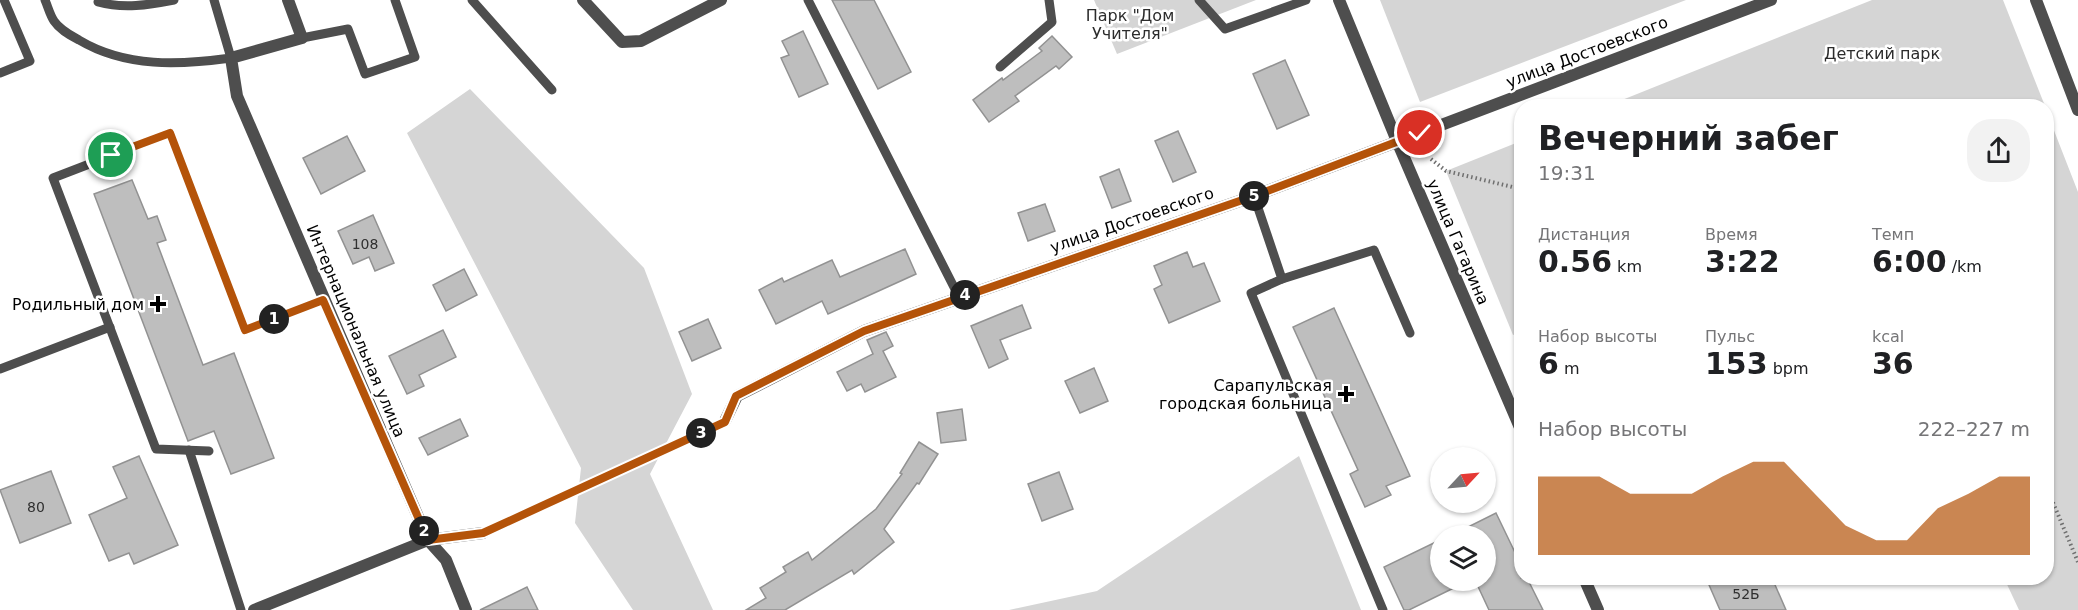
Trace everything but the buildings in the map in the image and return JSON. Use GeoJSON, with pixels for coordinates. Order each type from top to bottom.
{"type":"FeatureCollection","features":[{"type":"Feature","properties":{"kind":"street"},"geometry":{"type":"LineString","coordinates":[[231,58],[303,38],[288,0]]}},
{"type":"Feature","properties":{"kind":"street"},"geometry":{"type":"LineString","coordinates":[[583,0],[622,42],[641,41],[722,0]]}},
{"type":"Feature","properties":{"kind":"street","name":"улица Гагарина"},"geometry":{"type":"LineString","coordinates":[[1339,0],[1514,414]]}},
{"type":"Feature","properties":{"kind":"street","name":"улица Достоевского"},"geometry":{"type":"LineString","coordinates":[[725,422],[736,396],[864,331],[1254,196],[1771,0]]}},
{"type":"Feature","properties":{"kind":"street"},"geometry":{"type":"LineString","coordinates":[[2036,0],[2078,110]]}},
{"type":"Feature","properties":{"kind":"street","name":"Интернациональная улица"},"geometry":{"type":"LineString","coordinates":[[231,58],[237,96],[323,300],[428,540],[446,560],[466,610]]}},
{"type":"Feature","properties":{"kind":"street"},"geometry":{"type":"LineString","coordinates":[[254,610],[428,540],[483,533]]}},
{"type":"Feature","properties":{"kind":"street"},"geometry":{"type":"LineString","coordinates":[[1587,585],[1598,610]]}},
{"type":"Feature","properties":{"kind":"lane"},"geometry":{"type":"LineString","coordinates":[[0,73],[30,61],[4,0]]}},
{"type":"Feature","properties":{"kind":"lane"},"geometry":{"type":"LineString","coordinates":[[45,0],[53,21],[63,31],[89,46],[123,58],[157,63],[199,63],[231,58],[214,0]]}},
{"type":"Feature","properties":{"kind":"lane"},"geometry":{"type":"LineString","coordinates":[[98,2],[113,7],[142,6],[173,0]]}},
{"type":"Feature","properties":{"kind":"lane"},"geometry":{"type":"LineString","coordinates":[[303,38],[348,29],[365,74],[415,57],[395,0]]}},
{"type":"Feature","properties":{"kind":"lane"},"geometry":{"type":"LineString","coordinates":[[472,0],[552,90]]}},
{"type":"Feature","properties":{"kind":"lane"},"geometry":{"type":"LineString","coordinates":[[808,0],[959,297]]}},
{"type":"Feature","properties":{"kind":"lane"},"geometry":{"type":"LineString","coordinates":[[1000,67],[1052,22],[1049,0]]}},
{"type":"Feature","properties":{"kind":"lane"},"geometry":{"type":"LineString","coordinates":[[1199,0],[1225,29],[1306,0]]}},
{"type":"Feature","properties":{"kind":"lane"},"geometry":{"type":"LineString","coordinates":[[209,451],[156,449],[53,178],[170,133],[245,330],[323,300]]}},
{"type":"Feature","properties":{"kind":"lane"},"geometry":{"type":"LineString","coordinates":[[1254,196],[1282,279]]}},
{"type":"Feature","properties":{"kind":"lane"},"geometry":{"type":"LineString","coordinates":[[1383,610],[1251,293],[1282,279],[1374,250],[1410,333]]}},
{"type":"Feature","properties":{"kind":"lane"},"geometry":{"type":"LineString","coordinates":[[0,369],[110,327]]}},
{"type":"Feature","properties":{"kind":"lane"},"geometry":{"type":"LineString","coordinates":[[189,450],[241,610]]}},
{"type":"Feature","properties":{"kind":"path"},"geometry":{"type":"LineString","coordinates":[[1431,159],[1446,171],[1514,187]]}},
{"type":"Feature","properties":{"kind":"path"},"geometry":{"type":"LineString","coordinates":[[483,533],[725,422]]}},
{"type":"Feature","properties":{"kind":"path"},"geometry":{"type":"LineString","coordinates":[[2054,505],[2078,562]]}},
{"type":"Feature","properties":{"kind":"green space","name":"Парк \"Дом Учителя\""},"geometry":{"type":"Polygon","coordinates":[[[1094,0],[1256,0],[1117,54],[1094,0]]]}},
{"type":"Feature","properties":{"kind":"green space"},"geometry":{"type":"Polygon","coordinates":[[[1380,0],[1686,0],[1420,102],[1380,0]]]}},
{"type":"Feature","properties":{"kind":"green space","name":"Детский парк"},"geometry":{"type":"Polygon","coordinates":[[[1872,0],[2003,0],[2042,99],[1624,99],[1872,0]]]}},
{"type":"Feature","properties":{"kind":"green space"},"geometry":{"type":"Polygon","coordinates":[[[470,89],[644,268],[692,394],[650,474],[713,610],[633,610],[575,523],[581,468],[407,133],[470,89]]]}},
{"type":"Feature","properties":{"kind":"green space"},"geometry":{"type":"Polygon","coordinates":[[[2054,130],[2078,192],[2078,610],[2019,610],[2007,585],[2054,585],[2054,130]]]}},
{"type":"Feature","properties":{"kind":"green space"},"geometry":{"type":"Polygon","coordinates":[[[1514,144],[1514,335],[1513,335],[1446,171],[1514,144]]]}},
{"type":"Feature","properties":{"kind":"green space"},"geometry":{"type":"Polygon","coordinates":[[[1299,456],[1361,610],[1009,610],[1097,591],[1299,456]]]}},
{"type":"Feature","properties":{"kind":"place","name":"Родильный дом"},"geometry":{"type":"Point","coordinates":[158,304]}},
{"type":"Feature","properties":{"kind":"place","name":"Сарапульская городская больница"},"geometry":{"type":"Point","coordinates":[1346,394]}},
{"type":"Feature","properties":{"kind":"route"},"geometry":{"type":"LineString","coordinates":[[111,155],[170,133],[245,330],[323,300],[428,540],[483,533],[725,422],[736,396],[864,331],[1254,196],[1420,133]]}}]}
